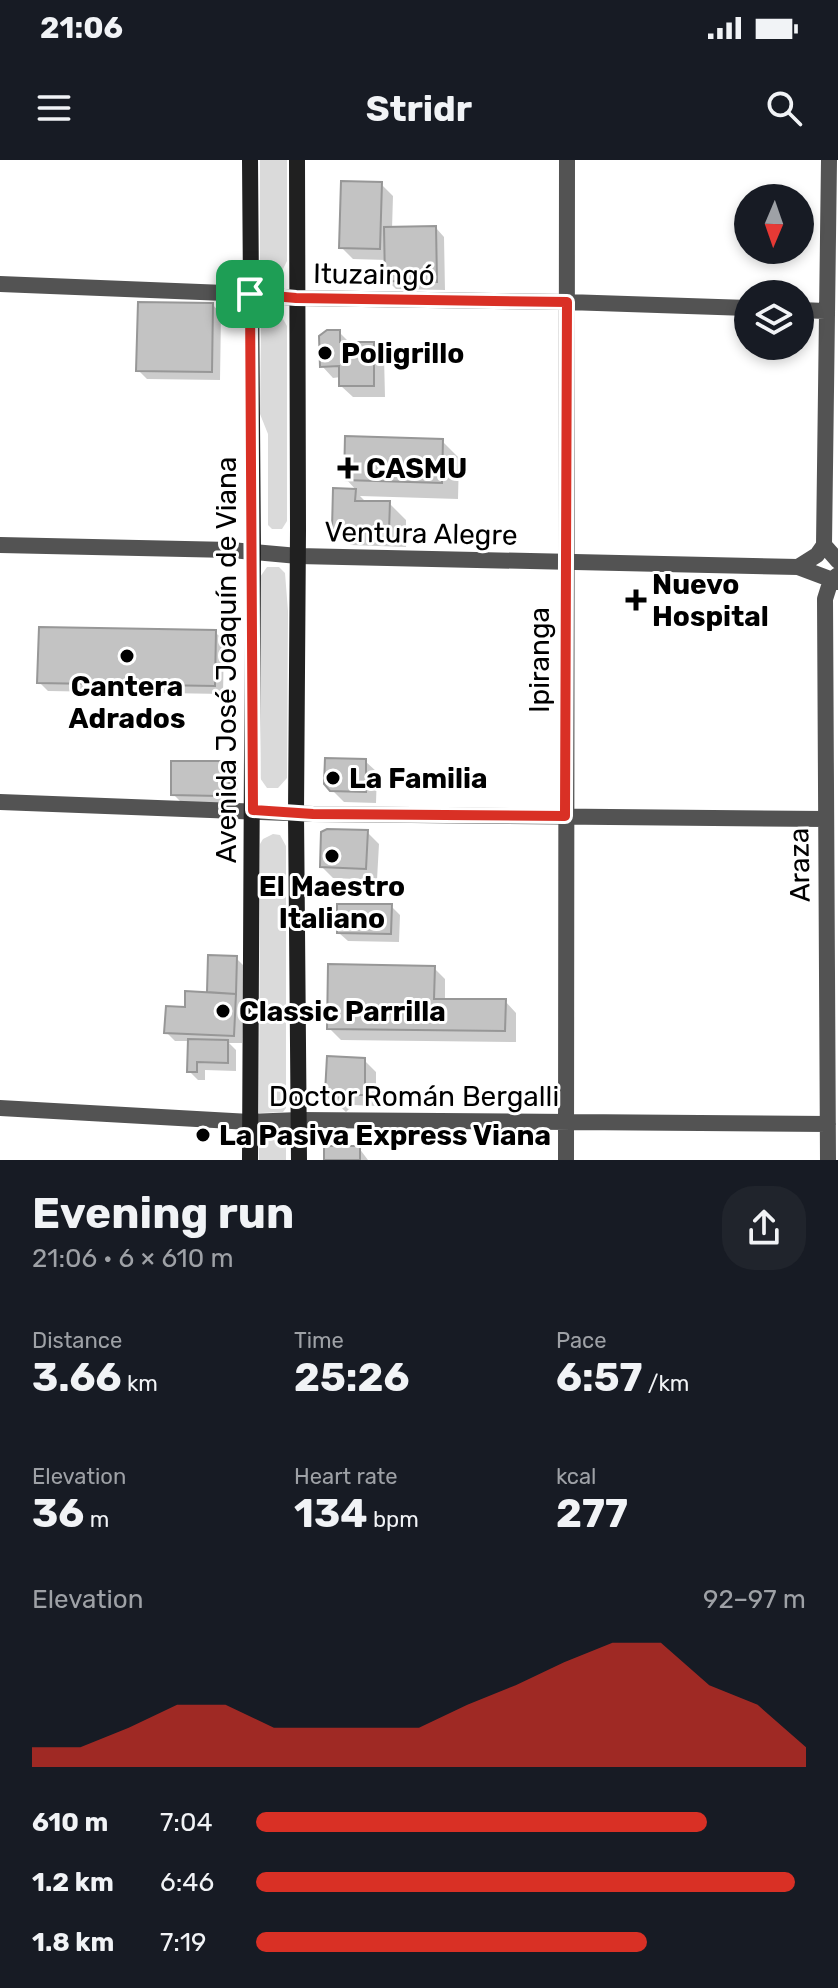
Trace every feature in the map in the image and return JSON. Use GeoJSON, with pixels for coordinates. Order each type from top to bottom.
{"type":"FeatureCollection","features":[{"type":"Feature","properties":{"kind":"main road","name":"Avenida José Joaquín de Viana"},"geometry":{"type":"LineString","coordinates":[[250,160],[253,552],[250,1160]]}},
{"type":"Feature","properties":{"kind":"main road"},"geometry":{"type":"LineString","coordinates":[[297,160],[299,1160]]}},
{"type":"Feature","properties":{"kind":"street","name":"Ipiranga"},"geometry":{"type":"LineString","coordinates":[[566,1160],[567,160]]}},
{"type":"Feature","properties":{"kind":"street"},"geometry":{"type":"LineString","coordinates":[[798,567],[817,555],[824,545],[829,160]]}},
{"type":"Feature","properties":{"kind":"street","name":"Ituzaingó"},"geometry":{"type":"LineString","coordinates":[[0,284],[296,298],[734,308]]}},
{"type":"Feature","properties":{"kind":"street"},"geometry":{"type":"LineString","coordinates":[[814,311],[825,311]]}},
{"type":"Feature","properties":{"kind":"street","name":"Ventura Alegre"},"geometry":{"type":"LineString","coordinates":[[0,545],[298,556],[798,567],[836,579]]}},
{"type":"Feature","properties":{"kind":"street"},"geometry":{"type":"LineString","coordinates":[[824,545],[838,561]]}},
{"type":"Feature","properties":{"kind":"street","name":"Araza"},"geometry":{"type":"LineString","coordinates":[[828,1160],[825,599],[836,579]]}},
{"type":"Feature","properties":{"kind":"street"},"geometry":{"type":"LineString","coordinates":[[0,802],[296,813],[825,819]]}},
{"type":"Feature","properties":{"kind":"street","name":"Doctor Román Bergalli"},"geometry":{"type":"LineString","coordinates":[[0,1108],[278,1123],[299,1120],[828,1124]]}},
{"type":"Feature","properties":{"kind":"shaded area"},"geometry":{"type":"Polygon","coordinates":[[[260,160],[287,160],[287,261],[283,269],[275,273],[260,264],[260,160]]]}},
{"type":"Feature","properties":{"kind":"shaded area"},"geometry":{"type":"Polygon","coordinates":[[[276,316],[283,319],[287,326],[287,521],[282,529],[272,529],[268,525],[268,434],[260,414],[261,325],[264,319],[276,316]]]}},
{"type":"Feature","properties":{"kind":"shaded area"},"geometry":{"type":"Polygon","coordinates":[[[267,567],[279,567],[285,573],[288,611],[287,778],[278,788],[267,788],[260,778],[260,577],[267,567]]]}},
{"type":"Feature","properties":{"kind":"shaded area"},"geometry":{"type":"Polygon","coordinates":[[[273,834],[280,835],[286,846],[286,1108],[283,1112],[259,1113],[260,844],[273,834]]]}},
{"type":"Feature","properties":{"kind":"shaded area"},"geometry":{"type":"Polygon","coordinates":[[[286,1128],[286,1160],[259,1160],[259,1131],[286,1128]]]}},
{"type":"Feature","properties":{"kind":"building"},"geometry":{"type":"Polygon","coordinates":[[[341,181],[382,182],[380,249],[339,248],[341,181]]]}},
{"type":"Feature","properties":{"kind":"building"},"geometry":{"type":"Polygon","coordinates":[[[436,226],[437,282],[385,281],[384,227],[436,226]]]}},
{"type":"Feature","properties":{"kind":"building"},"geometry":{"type":"Polygon","coordinates":[[[138,302],[213,303],[212,372],[136,371],[138,302]]]}},
{"type":"Feature","properties":{"kind":"building"},"geometry":{"type":"Polygon","coordinates":[[[327,330],[340,330],[340,342],[374,342],[374,386],[339,386],[339,366],[320,367],[319,336],[327,330]]]}},
{"type":"Feature","properties":{"kind":"building"},"geometry":{"type":"Polygon","coordinates":[[[345,436],[443,439],[442,483],[344,480],[345,436]]]}},
{"type":"Feature","properties":{"kind":"building"},"geometry":{"type":"Polygon","coordinates":[[[333,488],[356,489],[355,501],[390,501],[389,531],[332,529],[333,488]]]}},
{"type":"Feature","properties":{"kind":"building","name":"Cantera Adrados"},"geometry":{"type":"Polygon","coordinates":[[[39,627],[216,630],[215,686],[37,683],[39,627]]]}},
{"type":"Feature","properties":{"kind":"building"},"geometry":{"type":"Polygon","coordinates":[[[325,758],[366,759],[366,792],[330,791],[324,784],[325,758]]]}},
{"type":"Feature","properties":{"kind":"building"},"geometry":{"type":"Polygon","coordinates":[[[171,761],[230,761],[229,790],[219,796],[171,795],[171,761]]]}},
{"type":"Feature","properties":{"kind":"building"},"geometry":{"type":"Polygon","coordinates":[[[327,829],[368,830],[366,869],[320,867],[321,832],[327,829]]]}},
{"type":"Feature","properties":{"kind":"building"},"geometry":{"type":"Polygon","coordinates":[[[337,904],[392,904],[391,934],[337,933],[337,904]]]}},
{"type":"Feature","properties":{"kind":"building"},"geometry":{"type":"Polygon","coordinates":[[[208,955],[237,956],[236,994],[207,992],[208,955]]]}},
{"type":"Feature","properties":{"kind":"building"},"geometry":{"type":"Polygon","coordinates":[[[328,964],[435,966],[434,999],[506,999],[505,1031],[327,1029],[328,964]]]}},
{"type":"Feature","properties":{"kind":"building"},"geometry":{"type":"Polygon","coordinates":[[[185,991],[236,994],[234,1036],[164,1033],[166,1006],[185,1007],[185,991]]]}},
{"type":"Feature","properties":{"kind":"building"},"geometry":{"type":"Polygon","coordinates":[[[188,1039],[228,1040],[228,1063],[197,1062],[197,1072],[187,1072],[188,1039]]]}},
{"type":"Feature","properties":{"kind":"building"},"geometry":{"type":"Polygon","coordinates":[[[327,1056],[365,1058],[365,1095],[341,1095],[333,1102],[325,1093],[327,1056]]]}},
{"type":"Feature","properties":{"kind":"building"},"geometry":{"type":"Polygon","coordinates":[[[324,1146],[360,1146],[360,1160],[324,1160],[324,1146]]]}},
{"type":"Feature","properties":{"kind":"place","name":"Poligrillo"},"geometry":{"type":"Point","coordinates":[325,353]}},
{"type":"Feature","properties":{"kind":"place","name":"CASMU"},"geometry":{"type":"Point","coordinates":[348,468]}},
{"type":"Feature","properties":{"kind":"place","name":"Nuevo Hospital"},"geometry":{"type":"Point","coordinates":[636,600]}},
{"type":"Feature","properties":{"kind":"place","name":"Cantera Adrados"},"geometry":{"type":"Point","coordinates":[127,656]}},
{"type":"Feature","properties":{"kind":"place","name":"La Familia"},"geometry":{"type":"Point","coordinates":[333,778]}},
{"type":"Feature","properties":{"kind":"place","name":"El Maestro Italiano"},"geometry":{"type":"Point","coordinates":[332,856]}},
{"type":"Feature","properties":{"kind":"place","name":"Classic Parrilla"},"geometry":{"type":"Point","coordinates":[223,1011]}},
{"type":"Feature","properties":{"kind":"place","name":"La Pasiva Express Viana"},"geometry":{"type":"Point","coordinates":[203,1135]}},
{"type":"Feature","properties":{"kind":"route"},"geometry":{"type":"LineString","coordinates":[[250,294],[296,298],[567,302],[565,816],[313,814],[253,810],[250,294]]}}]}
